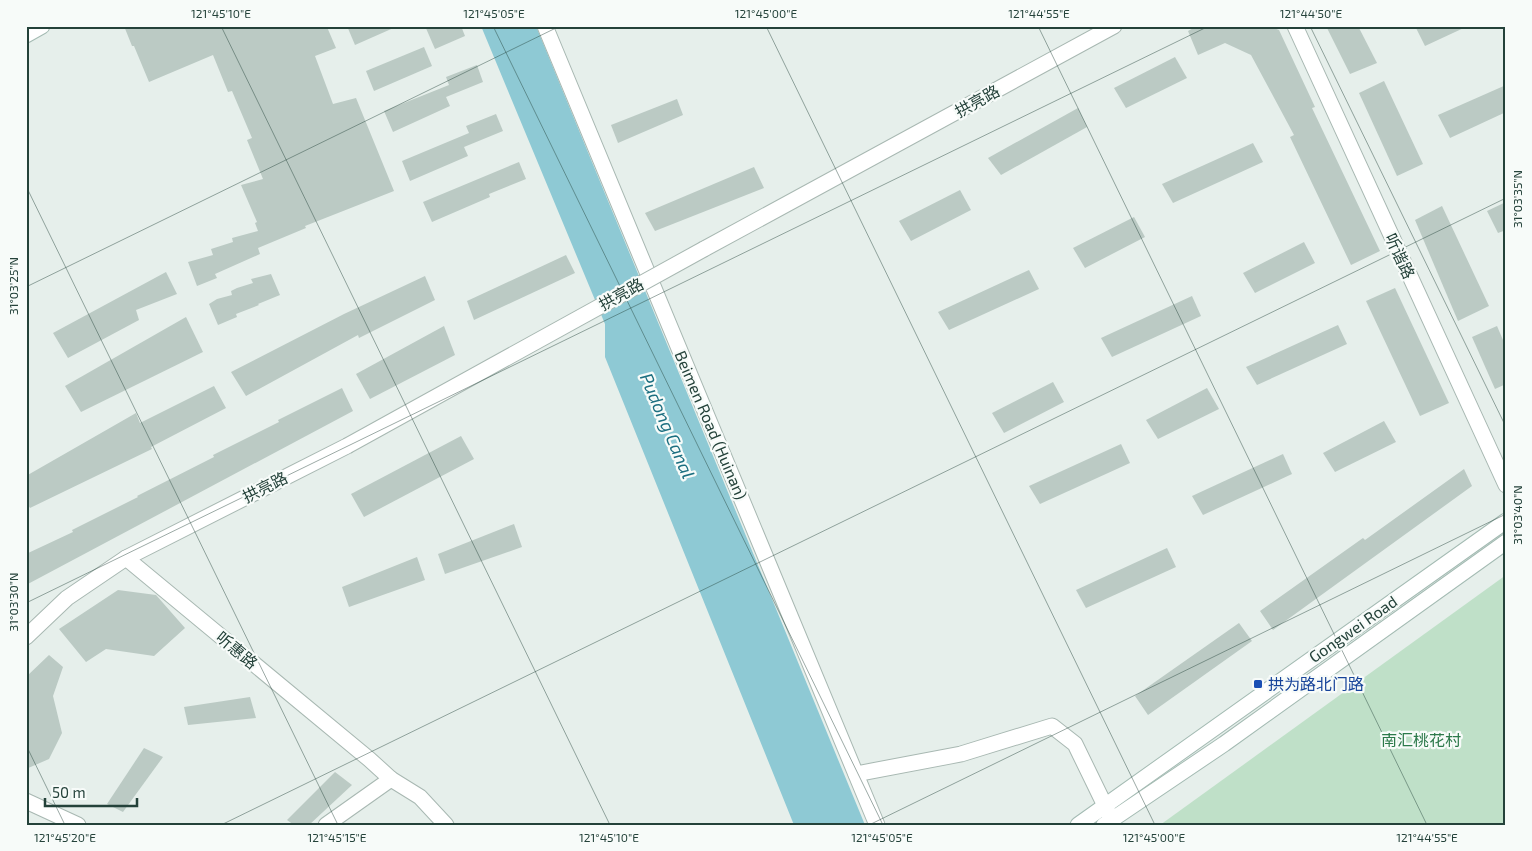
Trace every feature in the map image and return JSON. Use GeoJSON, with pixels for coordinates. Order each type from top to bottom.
{"type":"FeatureCollection","features":[{"type":"Feature","properties":{"kind":"street"},"geometry":{"type":"LineString","coordinates":[[26,35],[42,26]]}},
{"type":"Feature","properties":{"kind":"street","name":"Beimen Road (Huinan)"},"geometry":{"type":"LineString","coordinates":[[545,26],[877,825]]}},
{"type":"Feature","properties":{"kind":"street","name":"拱亮路"},"geometry":{"type":"LineString","coordinates":[[126,558],[347,446],[1114,26]]}},
{"type":"Feature","properties":{"kind":"street","name":"听谐路"},"geometry":{"type":"LineString","coordinates":[[1295,26],[1506,485]]}},
{"type":"Feature","properties":{"kind":"street","name":"Gongwei Road"},"geometry":{"type":"LineString","coordinates":[[1107,817],[1506,521]]}},
{"type":"Feature","properties":{"kind":"street","name":"Gongwei Road"},"geometry":{"type":"LineString","coordinates":[[1078,825],[1107,817],[1224,744],[1506,542]]}},
{"type":"Feature","properties":{"kind":"street"},"geometry":{"type":"LineString","coordinates":[[26,637],[67,598],[126,558]]}},
{"type":"Feature","properties":{"kind":"street","name":"听惠路"},"geometry":{"type":"LineString","coordinates":[[126,558],[391,779],[420,797],[446,825]]}},
{"type":"Feature","properties":{"kind":"street"},"geometry":{"type":"LineString","coordinates":[[856,774],[961,754],[1052,726],[1075,744],[1107,817]]}},
{"type":"Feature","properties":{"kind":"street"},"geometry":{"type":"LineString","coordinates":[[326,825],[391,779]]}},
{"type":"Feature","properties":{"kind":"street"},"geometry":{"type":"LineString","coordinates":[[26,801],[78,825]]}},
{"type":"Feature","properties":{"kind":"green space","name":"南汇桃花村"},"geometry":{"type":"Polygon","coordinates":[[[1506,575],[1506,825],[1160,825],[1506,575]]]}},
{"type":"Feature","properties":{"kind":"water","name":"Pudong Canal"},"geometry":{"type":"Polygon","coordinates":[[[481,26],[536,26],[865,825],[794,825],[605,357],[605,324],[481,26]]]}},
{"type":"Feature","properties":{"kind":"building"},"geometry":{"type":"Polygon","coordinates":[[[124,26],[319,26],[319,29],[327,27],[336,48],[315,56],[333,104],[356,98],[394,191],[305,226],[306,228],[258,248],[260,254],[215,274],[217,278],[197,286],[188,262],[213,255],[211,249],[233,242],[232,238],[258,231],[255,223],[257,222],[241,185],[263,179],[247,140],[252,138],[232,91],[228,92],[213,55],[149,82],[124,26]]]}},
{"type":"Feature","properties":{"kind":"building"},"geometry":{"type":"Polygon","coordinates":[[[347,26],[398,26],[355,45],[347,26]]]}},
{"type":"Feature","properties":{"kind":"building"},"geometry":{"type":"Polygon","coordinates":[[[425,26],[461,26],[465,36],[435,49],[425,26]]]}},
{"type":"Feature","properties":{"kind":"building"},"geometry":{"type":"Polygon","coordinates":[[[1197,26],[1269,26],[1279,30],[1315,107],[1312,108],[1380,251],[1351,265],[1290,137],[1294,135],[1251,55],[1225,43],[1198,55],[1188,31],[1197,26]]]}},
{"type":"Feature","properties":{"kind":"building"},"geometry":{"type":"Polygon","coordinates":[[[1326,26],[1358,26],[1377,63],[1350,74],[1326,26]]]}},
{"type":"Feature","properties":{"kind":"building"},"geometry":{"type":"Polygon","coordinates":[[[1415,26],[1468,26],[1425,46],[1415,26]]]}},
{"type":"Feature","properties":{"kind":"building"},"geometry":{"type":"Polygon","coordinates":[[[424,47],[432,66],[374,91],[366,71],[424,47]]]}},
{"type":"Feature","properties":{"kind":"building"},"geometry":{"type":"Polygon","coordinates":[[[1175,57],[1187,78],[1126,108],[1114,88],[1175,57]]]}},
{"type":"Feature","properties":{"kind":"building"},"geometry":{"type":"Polygon","coordinates":[[[477,65],[483,82],[446,97],[450,106],[393,132],[384,111],[449,85],[446,77],[477,65]]]}},
{"type":"Feature","properties":{"kind":"building"},"geometry":{"type":"Polygon","coordinates":[[[1384,81],[1423,164],[1397,176],[1359,93],[1384,81]]]}},
{"type":"Feature","properties":{"kind":"building"},"geometry":{"type":"Polygon","coordinates":[[[1506,85],[1506,112],[1450,138],[1438,115],[1506,85]]]}},
{"type":"Feature","properties":{"kind":"building"},"geometry":{"type":"Polygon","coordinates":[[[677,99],[683,115],[618,143],[611,125],[677,99]]]}},
{"type":"Feature","properties":{"kind":"building"},"geometry":{"type":"Polygon","coordinates":[[[1078,108],[1087,127],[1001,175],[988,158],[1078,108]]]}},
{"type":"Feature","properties":{"kind":"building"},"geometry":{"type":"Polygon","coordinates":[[[496,114],[503,131],[464,147],[468,156],[410,181],[402,161],[469,133],[466,126],[496,114]]]}},
{"type":"Feature","properties":{"kind":"building"},"geometry":{"type":"Polygon","coordinates":[[[1253,143],[1263,162],[1173,203],[1162,184],[1253,143]]]}},
{"type":"Feature","properties":{"kind":"building"},"geometry":{"type":"Polygon","coordinates":[[[519,162],[526,179],[489,194],[490,197],[432,222],[423,202],[519,162]]]}},
{"type":"Feature","properties":{"kind":"building"},"geometry":{"type":"Polygon","coordinates":[[[754,167],[764,188],[655,231],[645,213],[754,167]]]}},
{"type":"Feature","properties":{"kind":"building"},"geometry":{"type":"Polygon","coordinates":[[[960,190],[971,210],[911,241],[899,221],[960,190]]]}},
{"type":"Feature","properties":{"kind":"building"},"geometry":{"type":"Polygon","coordinates":[[[1506,202],[1506,230],[1498,233],[1487,211],[1506,202]]]}},
{"type":"Feature","properties":{"kind":"building"},"geometry":{"type":"Polygon","coordinates":[[[1442,206],[1489,306],[1458,321],[1415,220],[1442,206]]]}},
{"type":"Feature","properties":{"kind":"building"},"geometry":{"type":"Polygon","coordinates":[[[1134,217],[1145,237],[1085,268],[1073,248],[1134,217]]]}},
{"type":"Feature","properties":{"kind":"building"},"geometry":{"type":"Polygon","coordinates":[[[1304,242],[1315,263],[1255,293],[1243,273],[1304,242]]]}},
{"type":"Feature","properties":{"kind":"building"},"geometry":{"type":"Polygon","coordinates":[[[566,255],[575,273],[474,320],[467,301],[566,255]]]}},
{"type":"Feature","properties":{"kind":"building"},"geometry":{"type":"Polygon","coordinates":[[[1029,270],[1039,289],[949,330],[938,312],[1029,270]]]}},
{"type":"Feature","properties":{"kind":"building"},"geometry":{"type":"Polygon","coordinates":[[[166,272],[177,294],[136,310],[139,320],[68,358],[53,333],[166,272]]]}},
{"type":"Feature","properties":{"kind":"building"},"geometry":{"type":"Polygon","coordinates":[[[271,274],[280,295],[236,314],[237,317],[218,325],[209,304],[217,299],[232,295],[231,291],[237,288],[253,283],[251,279],[271,274]]]}},
{"type":"Feature","properties":{"kind":"building"},"geometry":{"type":"Polygon","coordinates":[[[425,276],[435,300],[359,338],[358,335],[246,396],[231,372],[344,314],[425,276]]]}},
{"type":"Feature","properties":{"kind":"building"},"geometry":{"type":"Polygon","coordinates":[[[1395,288],[1449,403],[1420,416],[1366,301],[1395,288]]]}},
{"type":"Feature","properties":{"kind":"building"},"geometry":{"type":"Polygon","coordinates":[[[1192,296],[1201,316],[1112,357],[1101,338],[1192,296]]]}},
{"type":"Feature","properties":{"kind":"building"},"geometry":{"type":"Polygon","coordinates":[[[186,317],[203,352],[81,412],[65,386],[186,317]]]}},
{"type":"Feature","properties":{"kind":"building"},"geometry":{"type":"Polygon","coordinates":[[[1338,325],[1347,344],[1257,385],[1246,367],[1338,325]]]}},
{"type":"Feature","properties":{"kind":"building"},"geometry":{"type":"Polygon","coordinates":[[[444,326],[455,355],[370,399],[356,374],[444,326]]]}},
{"type":"Feature","properties":{"kind":"building"},"geometry":{"type":"Polygon","coordinates":[[[1497,326],[1506,347],[1506,384],[1495,389],[1472,337],[1497,326]]]}},
{"type":"Feature","properties":{"kind":"building"},"geometry":{"type":"Polygon","coordinates":[[[1053,382],[1064,402],[1004,433],[992,413],[1053,382]]]}},
{"type":"Feature","properties":{"kind":"building"},"geometry":{"type":"Polygon","coordinates":[[[214,386],[226,408],[151,447],[152,449],[30,508],[26,502],[26,476],[136,413],[140,423],[214,386]]]}},
{"type":"Feature","properties":{"kind":"building"},"geometry":{"type":"Polygon","coordinates":[[[342,388],[353,411],[26,585],[26,554],[73,532],[72,530],[138,497],[214,457],[213,455],[279,422],[278,420],[342,388]]]}},
{"type":"Feature","properties":{"kind":"building"},"geometry":{"type":"Polygon","coordinates":[[[1207,388],[1219,409],[1158,439],[1146,420],[1207,388]]]}},
{"type":"Feature","properties":{"kind":"building"},"geometry":{"type":"Polygon","coordinates":[[[1384,421],[1396,442],[1335,472],[1323,453],[1384,421]]]}},
{"type":"Feature","properties":{"kind":"building"},"geometry":{"type":"Polygon","coordinates":[[[461,436],[474,459],[364,517],[351,494],[461,436]]]}},
{"type":"Feature","properties":{"kind":"building"},"geometry":{"type":"Polygon","coordinates":[[[1121,444],[1130,463],[1040,504],[1029,486],[1121,444]]]}},
{"type":"Feature","properties":{"kind":"building"},"geometry":{"type":"Polygon","coordinates":[[[1283,454],[1292,474],[1203,515],[1192,496],[1283,454]]]}},
{"type":"Feature","properties":{"kind":"building"},"geometry":{"type":"Polygon","coordinates":[[[1464,469],[1472,486],[1273,630],[1260,611],[1363,538],[1365,540],[1464,469]]]}},
{"type":"Feature","properties":{"kind":"building"},"geometry":{"type":"Polygon","coordinates":[[[514,524],[522,547],[445,574],[438,554],[514,524]]]}},
{"type":"Feature","properties":{"kind":"building"},"geometry":{"type":"Polygon","coordinates":[[[1167,548],[1176,567],[1086,608],[1076,590],[1167,548]]]}},
{"type":"Feature","properties":{"kind":"building"},"geometry":{"type":"Polygon","coordinates":[[[417,557],[425,580],[349,607],[342,587],[417,557]]]}},
{"type":"Feature","properties":{"kind":"building"},"geometry":{"type":"Polygon","coordinates":[[[118,590],[156,595],[185,628],[154,656],[106,649],[86,662],[59,629],[118,590]]]}},
{"type":"Feature","properties":{"kind":"building"},"geometry":{"type":"Polygon","coordinates":[[[1239,623],[1252,641],[1148,715],[1135,696],[1239,623]]]}},
{"type":"Feature","properties":{"kind":"building"},"geometry":{"type":"Polygon","coordinates":[[[49,655],[63,667],[53,696],[62,733],[49,759],[26,769],[26,677],[49,655]]]}},
{"type":"Feature","properties":{"kind":"building"},"geometry":{"type":"Polygon","coordinates":[[[250,697],[256,718],[188,725],[184,707],[250,697]]]}},
{"type":"Feature","properties":{"kind":"building"},"geometry":{"type":"Polygon","coordinates":[[[144,748],[163,757],[123,812],[107,804],[144,748]]]}},
{"type":"Feature","properties":{"kind":"building"},"geometry":{"type":"Polygon","coordinates":[[[335,772],[352,785],[309,825],[294,825],[287,820],[335,772]]]}},
{"type":"Feature","properties":{"kind":"place","name":"拱为路北门路"},"geometry":{"type":"Point","coordinates":[1258,684]}}]}
